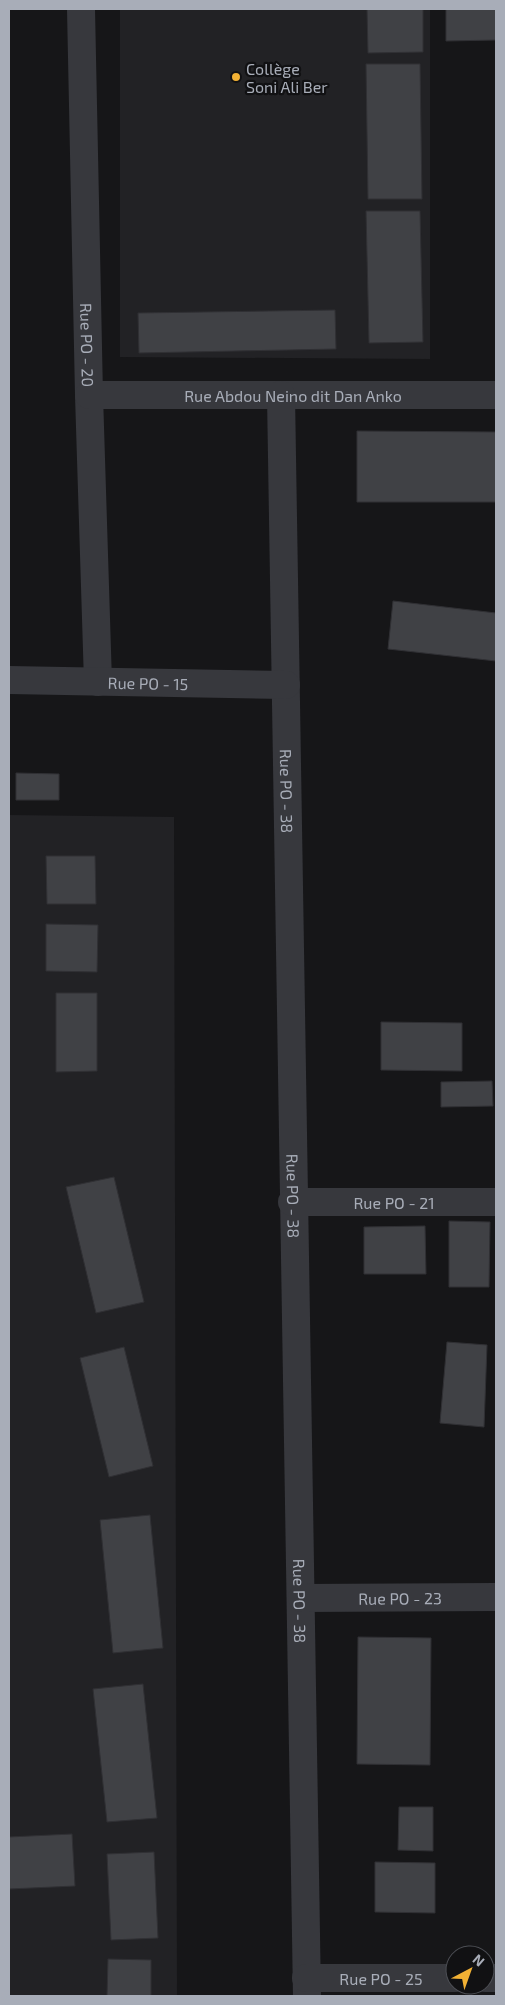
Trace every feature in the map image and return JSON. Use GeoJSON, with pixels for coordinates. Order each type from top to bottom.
{"type":"FeatureCollection","features":[{"type":"Feature","properties":{"kind":"street","name":"Rue PO - 20"},"geometry":{"type":"LineString","coordinates":[[81,9],[89,395],[98,682]]}},
{"type":"Feature","properties":{"kind":"street","name":"Rue Abdou Neino dit Dan Anko"},"geometry":{"type":"LineString","coordinates":[[89,395],[496,395]]}},
{"type":"Feature","properties":{"kind":"street","name":"Rue PO - 38"},"geometry":{"type":"LineString","coordinates":[[281,395],[292,1202],[302,1598],[306,1987]]}},
{"type":"Feature","properties":{"kind":"street","name":"Rue PO - 15"},"geometry":{"type":"LineString","coordinates":[[9,680],[286,685]]}},
{"type":"Feature","properties":{"kind":"street","name":"Rue PO - 21"},"geometry":{"type":"LineString","coordinates":[[292,1202],[496,1202]]}},
{"type":"Feature","properties":{"kind":"street","name":"Rue PO - 23"},"geometry":{"type":"LineString","coordinates":[[302,1598],[496,1597]]}},
{"type":"Feature","properties":{"kind":"street","name":"Rue PO - 25"},"geometry":{"type":"LineString","coordinates":[[306,1987],[445,1979]]}},
{"type":"Feature","properties":{"kind":"shaded area"},"geometry":{"type":"Polygon","coordinates":[[[120,9],[430,9],[430,359],[120,357],[120,9]]]}},
{"type":"Feature","properties":{"kind":"shaded area"},"geometry":{"type":"Polygon","coordinates":[[[9,815],[174,817],[177,1996],[9,1996],[9,815]]]}},
{"type":"Feature","properties":{"kind":"building"},"geometry":{"type":"Polygon","coordinates":[[[367,9],[423,9],[423,52],[368,53],[367,9]]]}},
{"type":"Feature","properties":{"kind":"building"},"geometry":{"type":"Polygon","coordinates":[[[446,9],[496,9],[496,40],[446,41],[446,9]]]}},
{"type":"Feature","properties":{"kind":"building"},"geometry":{"type":"Polygon","coordinates":[[[366,64],[420,64],[422,199],[368,199],[366,64]]]}},
{"type":"Feature","properties":{"kind":"building"},"geometry":{"type":"Polygon","coordinates":[[[366,211],[420,211],[423,342],[369,343],[366,211]]]}},
{"type":"Feature","properties":{"kind":"building"},"geometry":{"type":"Polygon","coordinates":[[[335,310],[336,349],[139,353],[138,313],[335,310]]]}},
{"type":"Feature","properties":{"kind":"building"},"geometry":{"type":"Polygon","coordinates":[[[357,431],[496,432],[496,502],[357,502],[357,431]]]}},
{"type":"Feature","properties":{"kind":"building"},"geometry":{"type":"Polygon","coordinates":[[[393,601],[496,613],[496,661],[388,649],[393,601]]]}},
{"type":"Feature","properties":{"kind":"building"},"geometry":{"type":"Polygon","coordinates":[[[16,773],[59,774],[59,800],[16,800],[16,773]]]}},
{"type":"Feature","properties":{"kind":"building"},"geometry":{"type":"Polygon","coordinates":[[[46,856],[95,856],[96,904],[47,904],[46,856]]]}},
{"type":"Feature","properties":{"kind":"building"},"geometry":{"type":"Polygon","coordinates":[[[46,924],[98,925],[97,972],[46,971],[46,924]]]}},
{"type":"Feature","properties":{"kind":"building"},"geometry":{"type":"Polygon","coordinates":[[[56,993],[97,993],[97,1071],[56,1072],[56,993]]]}},
{"type":"Feature","properties":{"kind":"building"},"geometry":{"type":"Polygon","coordinates":[[[381,1022],[462,1023],[462,1071],[381,1070],[381,1022]]]}},
{"type":"Feature","properties":{"kind":"building"},"geometry":{"type":"Polygon","coordinates":[[[492,1081],[493,1106],[441,1107],[441,1082],[492,1081]]]}},
{"type":"Feature","properties":{"kind":"building"},"geometry":{"type":"Polygon","coordinates":[[[114,1177],[144,1302],[96,1313],[66,1187],[114,1177]]]}},
{"type":"Feature","properties":{"kind":"building"},"geometry":{"type":"Polygon","coordinates":[[[449,1221],[490,1222],[489,1287],[449,1287],[449,1221]]]}},
{"type":"Feature","properties":{"kind":"building"},"geometry":{"type":"Polygon","coordinates":[[[425,1226],[426,1274],[364,1274],[364,1227],[425,1226]]]}},
{"type":"Feature","properties":{"kind":"building"},"geometry":{"type":"Polygon","coordinates":[[[447,1342],[487,1345],[484,1427],[440,1423],[447,1342]]]}},
{"type":"Feature","properties":{"kind":"building"},"geometry":{"type":"Polygon","coordinates":[[[124,1347],[153,1466],[109,1477],[80,1358],[124,1347]]]}},
{"type":"Feature","properties":{"kind":"building"},"geometry":{"type":"Polygon","coordinates":[[[150,1515],[163,1648],[113,1653],[100,1520],[150,1515]]]}},
{"type":"Feature","properties":{"kind":"building"},"geometry":{"type":"Polygon","coordinates":[[[358,1637],[431,1638],[430,1765],[357,1764],[358,1637]]]}},
{"type":"Feature","properties":{"kind":"building"},"geometry":{"type":"Polygon","coordinates":[[[143,1684],[157,1818],[107,1822],[93,1689],[143,1684]]]}},
{"type":"Feature","properties":{"kind":"building"},"geometry":{"type":"Polygon","coordinates":[[[399,1807],[433,1807],[433,1851],[398,1850],[399,1807]]]}},
{"type":"Feature","properties":{"kind":"building"},"geometry":{"type":"Polygon","coordinates":[[[72,1834],[75,1886],[9,1889],[9,1837],[72,1834]]]}},
{"type":"Feature","properties":{"kind":"building"},"geometry":{"type":"Polygon","coordinates":[[[154,1852],[158,1938],[111,1940],[107,1854],[154,1852]]]}},
{"type":"Feature","properties":{"kind":"building"},"geometry":{"type":"Polygon","coordinates":[[[375,1862],[435,1863],[435,1913],[375,1912],[375,1862]]]}},
{"type":"Feature","properties":{"kind":"building"},"geometry":{"type":"Polygon","coordinates":[[[108,1959],[151,1960],[151,1996],[107,1996],[108,1959]]]}},
{"type":"Feature","properties":{"kind":"place","name":"Collège Soni Ali Ber"},"geometry":{"type":"Point","coordinates":[236,77]}}]}
